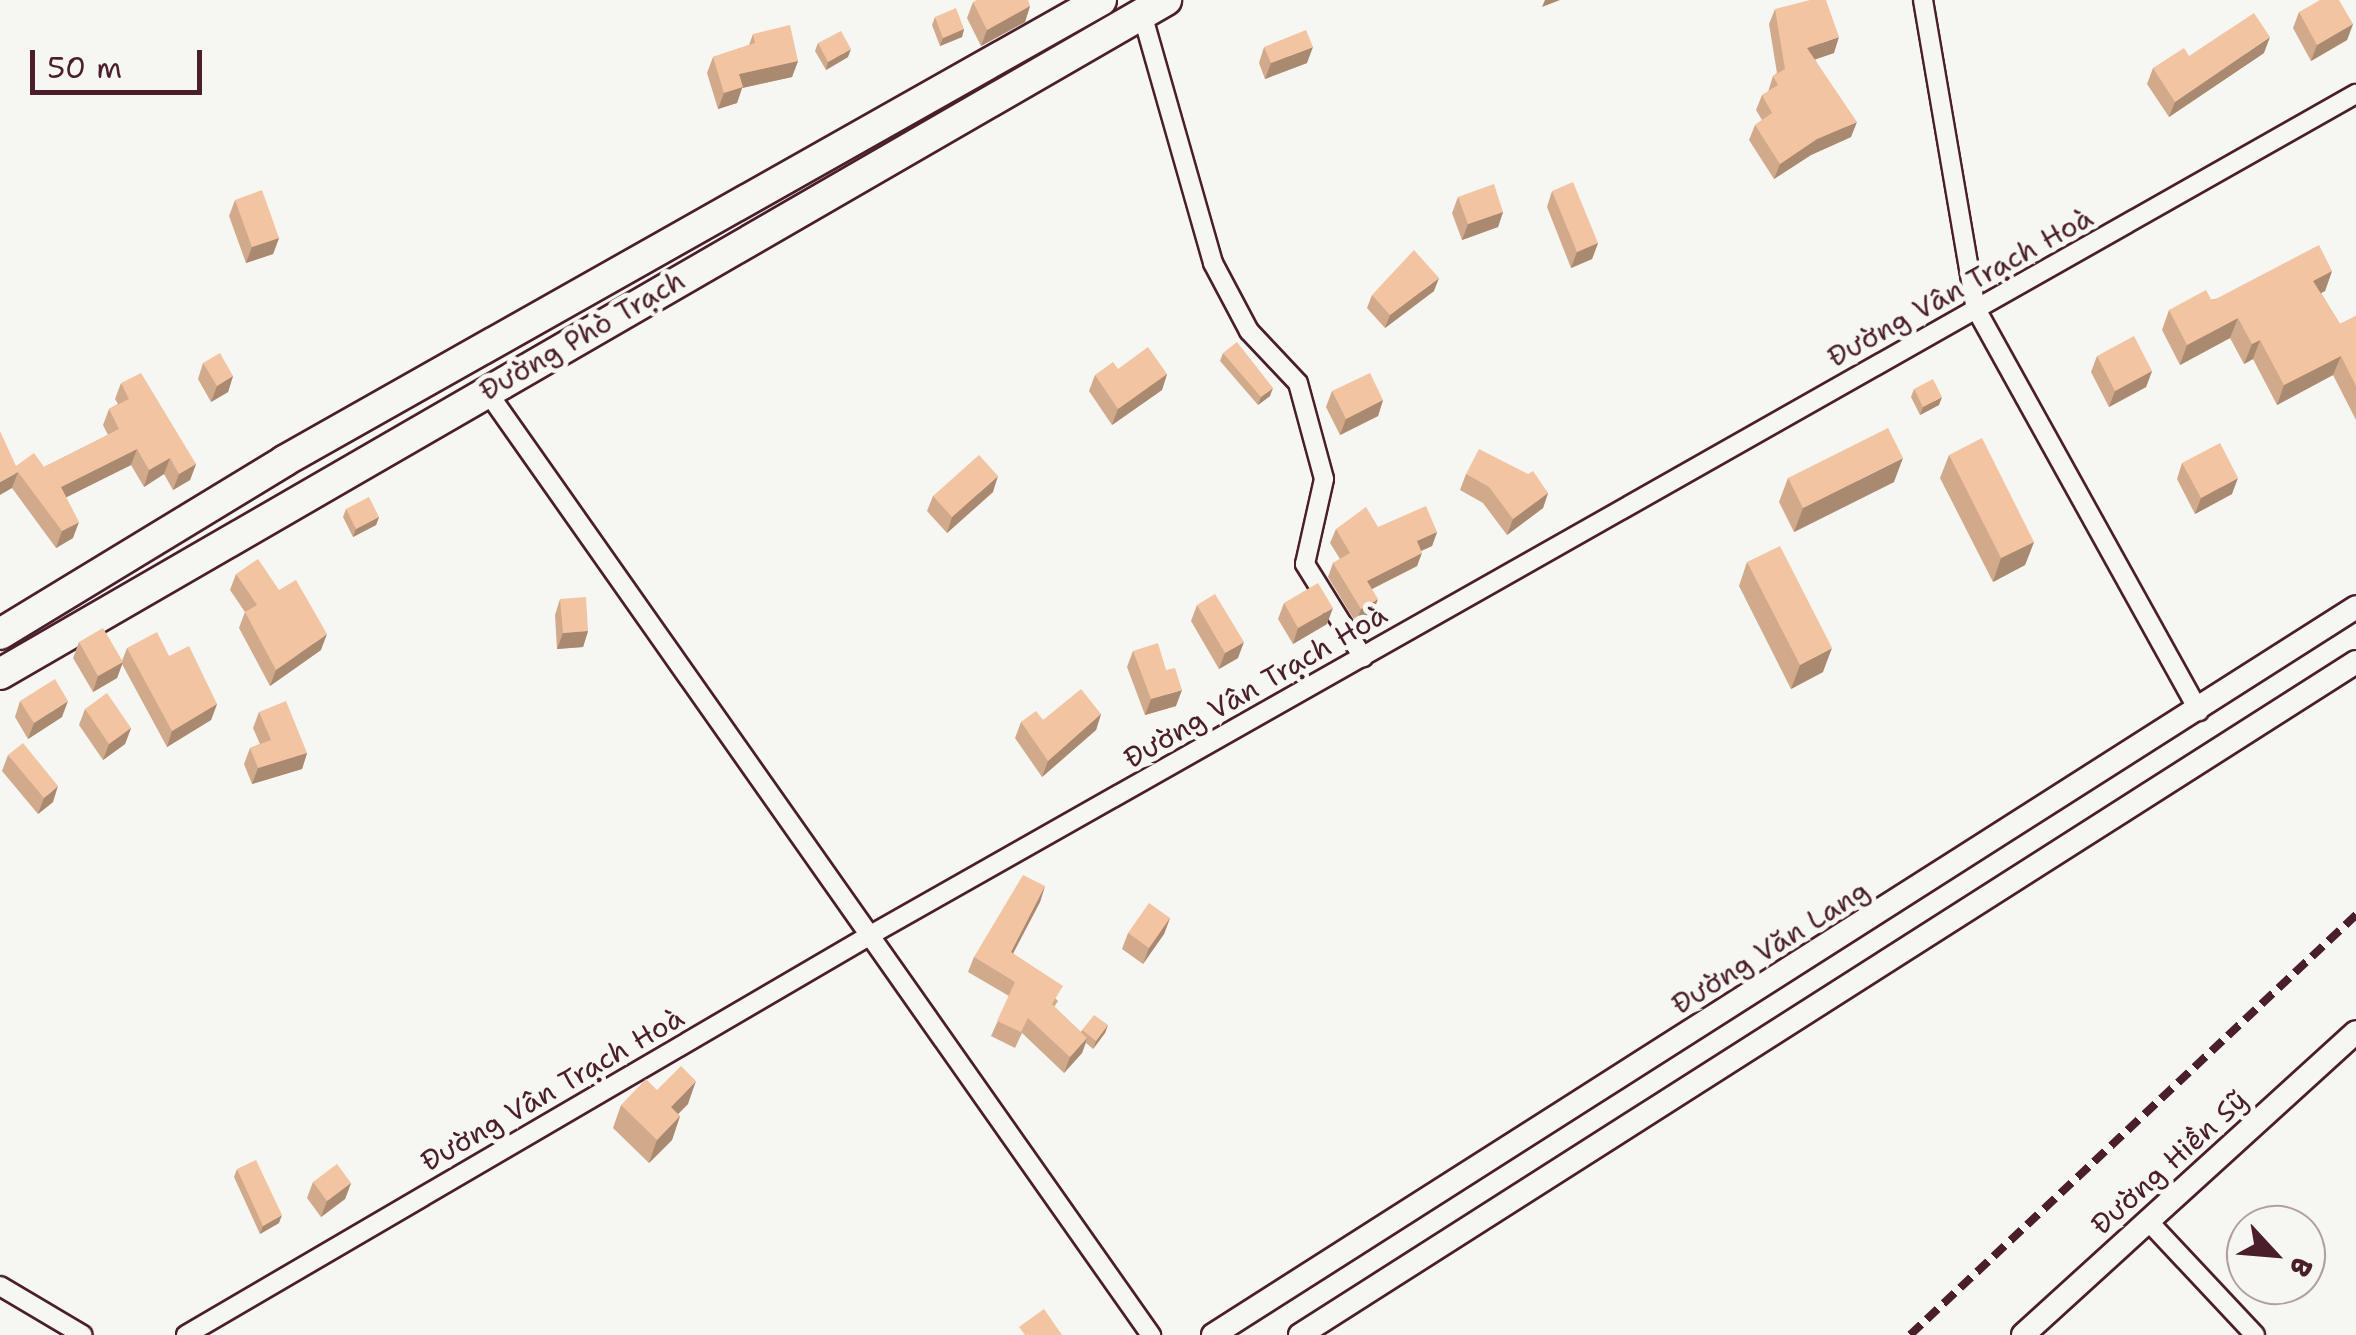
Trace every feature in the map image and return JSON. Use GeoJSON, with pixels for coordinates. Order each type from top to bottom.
{"type":"FeatureCollection","features":[{"type":"Feature","properties":{"kind":"highway","name":"Đường Phò Trạch"},"geometry":{"type":"LineString","coordinates":[[0,674],[486,390],[878,146],[1101,0]]}},
{"type":"Feature","properties":{"kind":"highway","name":"Đường Phò Trạch"},"geometry":{"type":"LineString","coordinates":[[0,634],[284,461],[878,146],[1154,5]]}},
{"type":"Feature","properties":{"kind":"highway"},"geometry":{"type":"LineString","coordinates":[[284,461],[304,495]]}},
{"type":"Feature","properties":{"kind":"street"},"geometry":{"type":"LineString","coordinates":[[1923,0],[1976,309],[2199,711]]}},
{"type":"Feature","properties":{"kind":"street"},"geometry":{"type":"LineString","coordinates":[[1154,5],[1213,262],[1249,331],[1298,383],[1324,479],[1305,564],[1363,657]]}},
{"type":"Feature","properties":{"kind":"street","name":"Đường Vân Trạch Hoà"},"geometry":{"type":"LineString","coordinates":[[186,1335],[874,933],[1976,309],[2354,101]]}},
{"type":"Feature","properties":{"kind":"street"},"geometry":{"type":"LineString","coordinates":[[486,390],[874,933],[1151,1335]]}},
{"type":"Feature","properties":{"kind":"street","name":"Đường Văn Lang"},"geometry":{"type":"LineString","coordinates":[[1214,1335],[2199,711],[2356,607]]}},
{"type":"Feature","properties":{"kind":"street"},"geometry":{"type":"LineString","coordinates":[[1300,1335],[2356,662]]}},
{"type":"Feature","properties":{"kind":"street","name":"Đường Hiền Sỹ"},"geometry":{"type":"LineString","coordinates":[[2023,1335],[2356,1032]]}},
{"type":"Feature","properties":{"kind":"street"},"geometry":{"type":"LineString","coordinates":[[2149,1222],[2255,1335]]}},
{"type":"Feature","properties":{"kind":"street"},"geometry":{"type":"LineString","coordinates":[[0,1286],[83,1335]]}},
{"type":"Feature","properties":{"kind":"building"},"geometry":{"type":"Polygon","coordinates":[[[1028,0],[1030,6],[987,30],[973,2],[1028,0]]]}},
{"type":"Feature","properties":{"kind":"building"},"geometry":{"type":"Polygon","coordinates":[[[1826,0],[1839,37],[1807,48],[1857,122],[1817,139],[1780,164],[1755,125],[1772,113],[1762,95],[1778,85],[1773,76],[1785,69],[1775,9],[1826,0]]]}},
{"type":"Feature","properties":{"kind":"building"},"geometry":{"type":"Polygon","coordinates":[[[2320,0],[2339,0],[2353,24],[2317,45],[2299,12],[2320,0]]]}},
{"type":"Feature","properties":{"kind":"building"},"geometry":{"type":"Polygon","coordinates":[[[956,8],[964,29],[943,38],[935,17],[956,8]]]}},
{"type":"Feature","properties":{"kind":"building"},"geometry":{"type":"Polygon","coordinates":[[[2254,13],[2270,37],[2175,102],[2153,68],[2184,48],[2189,56],[2254,13]]]}},
{"type":"Feature","properties":{"kind":"building"},"geometry":{"type":"Polygon","coordinates":[[[790,25],[798,61],[739,74],[743,87],[724,93],[713,57],[755,43],[753,34],[790,25]]]}},
{"type":"Feature","properties":{"kind":"building"},"geometry":{"type":"Polygon","coordinates":[[[1306,30],[1313,47],[1271,63],[1264,47],[1306,30]]]}},
{"type":"Feature","properties":{"kind":"building"},"geometry":{"type":"Polygon","coordinates":[[[841,31],[851,49],[828,62],[818,43],[841,31]]]}},
{"type":"Feature","properties":{"kind":"building"},"geometry":{"type":"Polygon","coordinates":[[[1573,182],[1598,243],[1577,252],[1552,191],[1573,182]]]}},
{"type":"Feature","properties":{"kind":"building"},"geometry":{"type":"Polygon","coordinates":[[[1494,184],[1503,212],[1468,224],[1458,197],[1494,184]]]}},
{"type":"Feature","properties":{"kind":"building"},"geometry":{"type":"Polygon","coordinates":[[[262,190],[279,238],[252,247],[235,200],[262,190]]]}},
{"type":"Feature","properties":{"kind":"building"},"geometry":{"type":"Polygon","coordinates":[[[2319,245],[2332,271],[2313,281],[2340,324],[2356,316],[2356,386],[2341,356],[2284,385],[2260,340],[2252,344],[2238,318],[2187,345],[2169,310],[2206,290],[2212,301],[2319,245]]]}},
{"type":"Feature","properties":{"kind":"building"},"geometry":{"type":"Polygon","coordinates":[[[1414,250],[1439,278],[1390,315],[1372,295],[1414,250]]]}},
{"type":"Feature","properties":{"kind":"building"},"geometry":{"type":"Polygon","coordinates":[[[2134,336],[2152,371],[2115,391],[2097,356],[2134,336]]]}},
{"type":"Feature","properties":{"kind":"building"},"geometry":{"type":"Polygon","coordinates":[[[1237,342],[1273,388],[1261,397],[1223,353],[1237,342]]]}},
{"type":"Feature","properties":{"kind":"building"},"geometry":{"type":"Polygon","coordinates":[[[1148,347],[1167,374],[1118,409],[1095,375],[1113,362],[1118,369],[1148,347]]]}},
{"type":"Feature","properties":{"kind":"building"},"geometry":{"type":"Polygon","coordinates":[[[220,353],[233,376],[217,386],[203,363],[220,353]]]}},
{"type":"Feature","properties":{"kind":"building"},"geometry":{"type":"Polygon","coordinates":[[[141,373],[196,464],[179,474],[170,458],[149,470],[137,449],[61,487],[79,522],[62,531],[18,472],[0,482],[0,431],[16,466],[34,453],[44,467],[119,429],[109,409],[129,399],[121,383],[141,373]]]}},
{"type":"Feature","properties":{"kind":"building"},"geometry":{"type":"Polygon","coordinates":[[[1370,373],[1383,400],[1346,419],[1332,391],[1370,373]]]}},
{"type":"Feature","properties":{"kind":"building"},"geometry":{"type":"Polygon","coordinates":[[[1933,379],[1942,397],[1923,407],[1914,389],[1933,379]]]}},
{"type":"Feature","properties":{"kind":"building"},"geometry":{"type":"Polygon","coordinates":[[[1888,428],[1903,458],[1803,508],[1788,478],[1888,428]]]}},
{"type":"Feature","properties":{"kind":"building"},"geometry":{"type":"Polygon","coordinates":[[[1982,438],[2034,542],[2001,558],[1949,455],[1982,438]]]}},
{"type":"Feature","properties":{"kind":"building"},"geometry":{"type":"Polygon","coordinates":[[[2220,443],[2238,478],[2201,498],[2182,463],[2220,443]]]}},
{"type":"Feature","properties":{"kind":"building"},"geometry":{"type":"Polygon","coordinates":[[[1479,449],[1528,474],[1533,471],[1548,493],[1513,519],[1489,487],[1466,474],[1479,449]]]}},
{"type":"Feature","properties":{"kind":"building"},"geometry":{"type":"Polygon","coordinates":[[[979,455],[998,476],[952,517],[933,496],[979,455]]]}},
{"type":"Feature","properties":{"kind":"building"},"geometry":{"type":"Polygon","coordinates":[[[369,497],[379,517],[356,529],[346,509],[369,497]]]}},
{"type":"Feature","properties":{"kind":"building"},"geometry":{"type":"Polygon","coordinates":[[[1426,506],[1437,532],[1417,541],[1422,553],[1367,581],[1378,599],[1361,609],[1333,563],[1350,553],[1336,529],[1366,507],[1378,527],[1426,506]]]}},
{"type":"Feature","properties":{"kind":"building"},"geometry":{"type":"Polygon","coordinates":[[[1780,546],[1832,648],[1800,665],[1747,562],[1780,546]]]}},
{"type":"Feature","properties":{"kind":"building"},"geometry":{"type":"Polygon","coordinates":[[[258,559],[279,590],[296,580],[327,634],[276,670],[245,612],[257,605],[236,574],[258,559]]]}},
{"type":"Feature","properties":{"kind":"building"},"geometry":{"type":"Polygon","coordinates":[[[1318,583],[1333,608],[1298,628],[1284,603],[1318,583]]]}},
{"type":"Feature","properties":{"kind":"building"},"geometry":{"type":"Polygon","coordinates":[[[1215,594],[1244,642],[1225,653],[1197,605],[1215,594]]]}},
{"type":"Feature","properties":{"kind":"building"},"geometry":{"type":"Polygon","coordinates":[[[586,597],[588,631],[563,633],[560,599],[586,597]]]}},
{"type":"Feature","properties":{"kind":"building"},"geometry":{"type":"Polygon","coordinates":[[[103,628],[123,662],[98,676],[79,642],[103,628]]]}},
{"type":"Feature","properties":{"kind":"building"},"geometry":{"type":"Polygon","coordinates":[[[157,632],[169,656],[189,646],[217,704],[172,731],[127,648],[157,632]]]}},
{"type":"Feature","properties":{"kind":"building"},"geometry":{"type":"Polygon","coordinates":[[[1158,643],[1166,670],[1175,668],[1182,690],[1151,699],[1133,651],[1158,643]]]}},
{"type":"Feature","properties":{"kind":"building"},"geometry":{"type":"Polygon","coordinates":[[[55,679],[68,701],[34,723],[20,701],[55,679]]]}},
{"type":"Feature","properties":{"kind":"building"},"geometry":{"type":"Polygon","coordinates":[[[1081,689],[1101,714],[1048,761],[1021,722],[1036,711],[1043,720],[1081,689]]]}},
{"type":"Feature","properties":{"kind":"building"},"geometry":{"type":"Polygon","coordinates":[[[107,693],[131,728],[109,744],[85,709],[107,693]]]}},
{"type":"Feature","properties":{"kind":"building"},"geometry":{"type":"Polygon","coordinates":[[[286,701],[307,753],[258,768],[250,748],[271,740],[259,712],[286,701]]]}},
{"type":"Feature","properties":{"kind":"building"},"geometry":{"type":"Polygon","coordinates":[[[23,743],[58,786],[44,798],[8,755],[23,743]]]}},
{"type":"Feature","properties":{"kind":"building"},"geometry":{"type":"Polygon","coordinates":[[[1023,875],[1045,886],[1011,952],[1063,986],[1052,1004],[1087,1038],[1070,1057],[1028,1018],[1021,1032],[997,1021],[1015,982],[974,957],[1023,875]]]}},
{"type":"Feature","properties":{"kind":"building"},"geometry":{"type":"Polygon","coordinates":[[[1149,903],[1170,918],[1149,948],[1128,933],[1149,903]]]}},
{"type":"Feature","properties":{"kind":"building"},"geometry":{"type":"Polygon","coordinates":[[[1094,1015],[1108,1025],[1096,1041],[1082,1030],[1094,1015]]]}},
{"type":"Feature","properties":{"kind":"building"},"geometry":{"type":"Polygon","coordinates":[[[681,1066],[696,1081],[671,1107],[680,1116],[657,1140],[621,1105],[646,1079],[657,1090],[681,1066]]]}},
{"type":"Feature","properties":{"kind":"building"},"geometry":{"type":"Polygon","coordinates":[[[256,1160],[282,1215],[263,1226],[237,1169],[256,1160]]]}},
{"type":"Feature","properties":{"kind":"building"},"geometry":{"type":"Polygon","coordinates":[[[337,1164],[351,1183],[327,1201],[313,1182],[337,1164]]]}},
{"type":"Feature","properties":{"kind":"building"},"geometry":{"type":"Polygon","coordinates":[[[1044,1309],[1062,1335],[1025,1335],[1019,1327],[1044,1309]]]}},
{"type":"Feature","properties":{"kind":"railway"},"geometry":{"type":"LineString","coordinates":[[1910,1335],[2356,915]]}}]}
